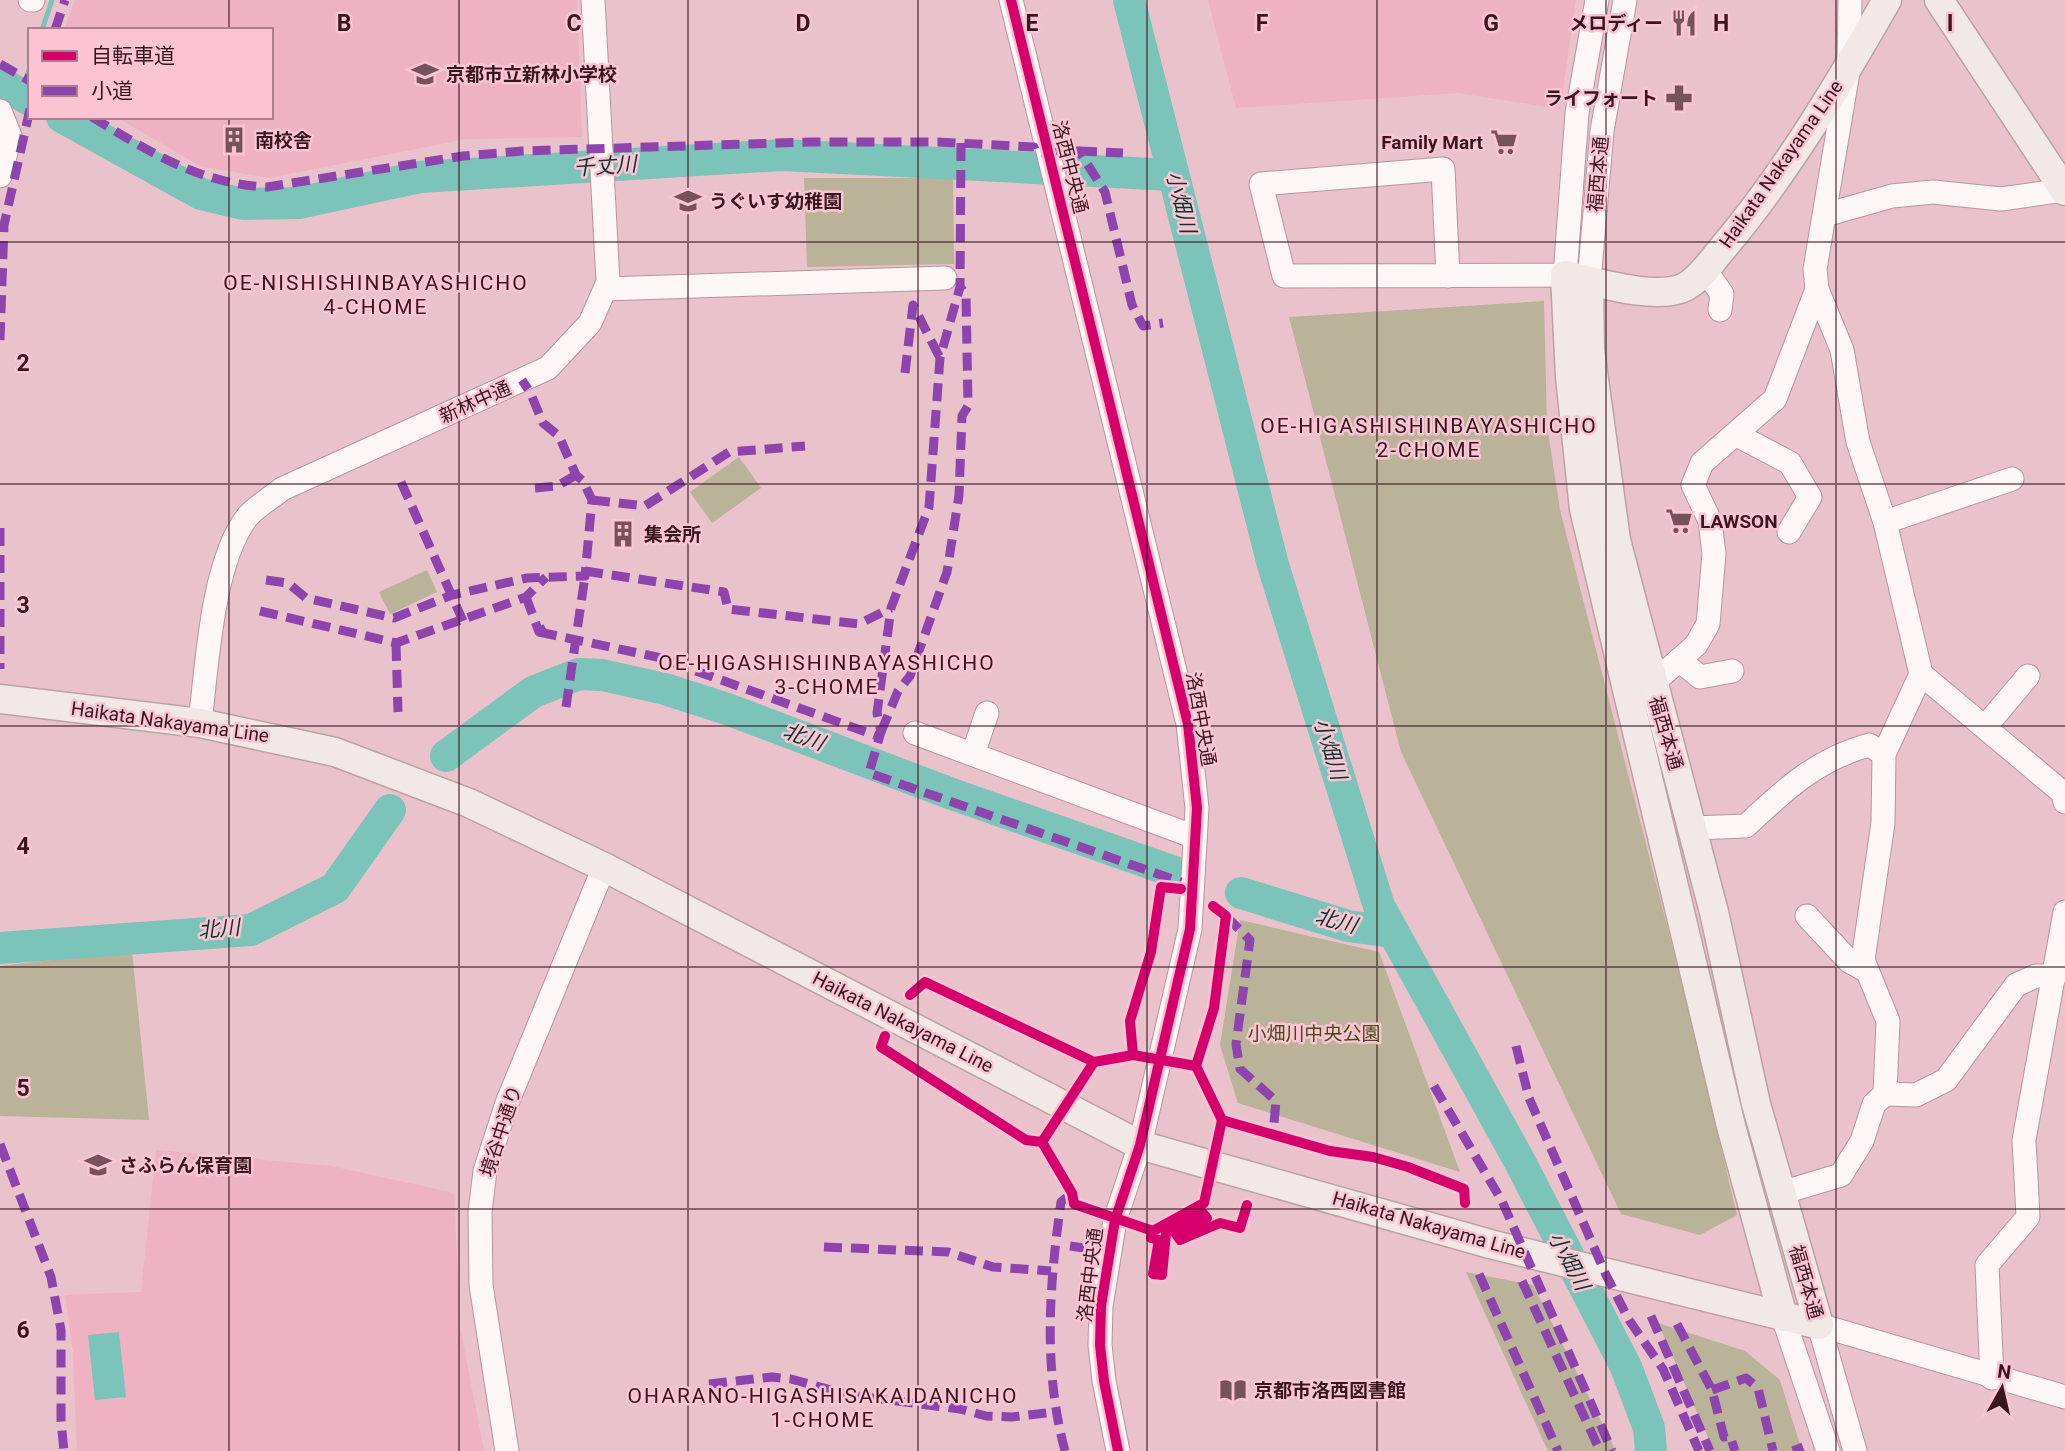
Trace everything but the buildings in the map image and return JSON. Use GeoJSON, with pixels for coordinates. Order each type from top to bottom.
{"type":"FeatureCollection","features":[{"type":"Feature","properties":{"kind":"main road","name":"Haikata Nakayama Line"},"geometry":{"type":"LineString","coordinates":[[1577,278],[1662,293],[1685,287],[1705,270],[1744,223],[1849,65],[1887,0]]}},
{"type":"Feature","properties":{"kind":"main road"},"geometry":{"type":"LineString","coordinates":[[1939,0],[2065,191]]}},
{"type":"Feature","properties":{"kind":"main road","name":"福西本通"},"geometry":{"type":"LineString","coordinates":[[1577,278],[1590,350],[1616,540],[1652,684],[1693,828],[1756,1104],[1819,1325]]}},
{"type":"Feature","properties":{"kind":"main road","name":"福西本通"},"geometry":{"type":"LineString","coordinates":[[1577,278],[1570,377],[1584,509],[1731,1126],[1783,1317]]}},
{"type":"Feature","properties":{"kind":"main road","name":"Haikata Nakayama Line"},"geometry":{"type":"LineString","coordinates":[[0,699],[200,723],[275,737],[373,765],[469,803],[604,867],[1140,1145],[1490,1244],[1819,1325]]}},
{"type":"Feature","properties":{"kind":"street","name":"新林中通"},"geometry":{"type":"LineString","coordinates":[[200,723],[211,638],[227,551],[249,515],[282,489],[548,368],[590,323],[608,282],[593,0]]}},
{"type":"Feature","properties":{"kind":"street","name":"洛西中央通"},"geometry":{"type":"LineString","coordinates":[[1011,0],[1188,724],[1197,808],[1189,929],[1140,1145],[1115,1220],[1101,1306],[1100,1345],[1104,1381],[1118,1451]]}},
{"type":"Feature","properties":{"kind":"street","name":"福西本通"},"geometry":{"type":"LineString","coordinates":[[1577,278],[1577,113],[1597,0]]}},
{"type":"Feature","properties":{"kind":"street","name":"福西本通"},"geometry":{"type":"LineString","coordinates":[[1577,278],[1625,0]]}},
{"type":"Feature","properties":{"kind":"street"},"geometry":{"type":"LineString","coordinates":[[1850,0],[1849,65],[1815,269],[1817,289],[1842,350],[1858,442],[1885,522],[1921,674],[2064,795]]}},
{"type":"Feature","properties":{"kind":"street"},"geometry":{"type":"LineString","coordinates":[[0,111],[10,136],[0,176]]}},
{"type":"Feature","properties":{"kind":"street"},"geometry":{"type":"LineString","coordinates":[[1448,276],[1443,169],[1261,184],[1284,276],[1577,278]]}},
{"type":"Feature","properties":{"kind":"street"},"geometry":{"type":"LineString","coordinates":[[1825,215],[1892,196],[1933,192],[2001,199],[2065,191]]}},
{"type":"Feature","properties":{"kind":"street"},"geometry":{"type":"LineString","coordinates":[[1705,270],[1721,293],[1720,310]]}},
{"type":"Feature","properties":{"kind":"street"},"geometry":{"type":"LineString","coordinates":[[605,289],[945,278]]}},
{"type":"Feature","properties":{"kind":"street"},"geometry":{"type":"LineString","coordinates":[[1652,684],[1696,645],[1708,624],[1714,554],[1710,521],[1693,485],[1702,463],[1775,399],[1817,289]]}},
{"type":"Feature","properties":{"kind":"street"},"geometry":{"type":"LineString","coordinates":[[1737,435],[1790,463],[1810,497],[1788,532]]}},
{"type":"Feature","properties":{"kind":"street"},"geometry":{"type":"LineString","coordinates":[[1885,522],[2012,479]]}},
{"type":"Feature","properties":{"kind":"street"},"geometry":{"type":"LineString","coordinates":[[1679,660],[1700,677],[1732,671]]}},
{"type":"Feature","properties":{"kind":"street"},"geometry":{"type":"LineString","coordinates":[[1885,1094],[1888,1021],[1863,960],[1883,823],[1884,754],[1921,674]]}},
{"type":"Feature","properties":{"kind":"street"},"geometry":{"type":"LineString","coordinates":[[1985,727],[2028,676]]}},
{"type":"Feature","properties":{"kind":"street"},"geometry":{"type":"LineString","coordinates":[[973,754],[987,713]]}},
{"type":"Feature","properties":{"kind":"street"},"geometry":{"type":"LineString","coordinates":[[915,733],[1195,837]]}},
{"type":"Feature","properties":{"kind":"street"},"geometry":{"type":"LineString","coordinates":[[1693,828],[1746,826],[1797,778],[1855,749],[1869,746],[1884,754]]}},
{"type":"Feature","properties":{"kind":"street","name":"境谷中通り"},"geometry":{"type":"LineString","coordinates":[[507,1451],[481,1285],[480,1212],[485,1171],[507,1103],[604,867]]}},
{"type":"Feature","properties":{"kind":"street"},"geometry":{"type":"LineString","coordinates":[[1992,1378],[1987,1265],[2028,1217],[2024,1140],[2065,912]]}},
{"type":"Feature","properties":{"kind":"street"},"geometry":{"type":"LineString","coordinates":[[1807,916],[1849,961],[1867,971]]}},
{"type":"Feature","properties":{"kind":"street"},"geometry":{"type":"LineString","coordinates":[[1781,1194],[1841,1175],[1862,1141],[1874,1104],[1885,1094],[1916,1095],[1946,1080],[2016,985],[2036,976],[2055,976]]}},
{"type":"Feature","properties":{"kind":"street","name":"福西本通"},"geometry":{"type":"LineString","coordinates":[[1783,1317],[1828,1451]]}},
{"type":"Feature","properties":{"kind":"street","name":"福西本通"},"geometry":{"type":"LineString","coordinates":[[1819,1325],[1855,1451]]}},
{"type":"Feature","properties":{"kind":"street"},"geometry":{"type":"LineString","coordinates":[[1819,1325],[1992,1378],[2065,1397]]}},
{"type":"Feature","properties":{"kind":"shaded area","name":"京都市立新林小学校"},"geometry":{"type":"Polygon","coordinates":[[[75,0],[577,0],[582,137],[466,139],[269,178],[200,166],[119,119],[273,119],[273,28],[65,28],[75,0]]]}},
{"type":"Feature","properties":{"kind":"shaded area"},"geometry":{"type":"Polygon","coordinates":[[[1208,0],[1576,0],[1560,109],[1458,93],[1236,108],[1208,0]]]}},
{"type":"Feature","properties":{"kind":"shaded area"},"geometry":{"type":"Polygon","coordinates":[[[156,1150],[331,1166],[454,1193],[460,1327],[484,1451],[77,1451],[73,1352],[65,1295],[141,1292],[156,1150]]]}},
{"type":"Feature","properties":{"kind":"shaded area"},"geometry":{"type":"Polygon","coordinates":[[[119,1332],[126,1397],[95,1400],[88,1335],[119,1332]]]}},
{"type":"Feature","properties":{"kind":"green space"},"geometry":{"type":"Polygon","coordinates":[[[804,178],[953,178],[954,264],[807,267],[804,178]]]}},
{"type":"Feature","properties":{"kind":"green space"},"geometry":{"type":"Polygon","coordinates":[[[1544,301],[1547,425],[1560,510],[1680,976],[1737,1215],[1700,1235],[1621,1214],[1401,752],[1289,317],[1544,301]]]}},
{"type":"Feature","properties":{"kind":"green space"},"geometry":{"type":"Polygon","coordinates":[[[739,457],[761,488],[712,523],[690,492],[739,457]]]}},
{"type":"Feature","properties":{"kind":"green space"},"geometry":{"type":"Polygon","coordinates":[[[427,570],[437,592],[390,614],[379,592],[427,570]]]}},
{"type":"Feature","properties":{"kind":"green space","name":"小畑川中央公園"},"geometry":{"type":"Polygon","coordinates":[[[1240,920],[1379,952],[1460,1172],[1238,1103],[1220,1045],[1240,920]]]}},
{"type":"Feature","properties":{"kind":"green space"},"geometry":{"type":"Polygon","coordinates":[[[132,951],[149,1120],[0,1116],[0,966],[132,951]]]}},
{"type":"Feature","properties":{"kind":"green space"},"geometry":{"type":"Polygon","coordinates":[[[1466,1272],[1533,1285],[1616,1451],[1548,1451],[1466,1272]]]}},
{"type":"Feature","properties":{"kind":"green space"},"geometry":{"type":"Polygon","coordinates":[[[1658,1323],[1745,1351],[1780,1380],[1802,1451],[1714,1451],[1658,1323]]]}},
{"type":"Feature","properties":{"kind":"waterway"},"geometry":{"type":"LineString","coordinates":[[43,28],[52,0]]}},
{"type":"Feature","properties":{"kind":"waterway","name":"小畑川"},"geometry":{"type":"LineString","coordinates":[[1129,0],[1273,565],[1379,906],[1520,1162],[1626,1367],[1649,1428],[1651,1451]]}},
{"type":"Feature","properties":{"kind":"waterway"},"geometry":{"type":"LineString","coordinates":[[20,95],[28,73]]}},
{"type":"Feature","properties":{"kind":"waterway","name":"千丈川"},"geometry":{"type":"LineString","coordinates":[[0,82],[28,99]]}},
{"type":"Feature","properties":{"kind":"waterway","name":"千丈川"},"geometry":{"type":"LineString","coordinates":[[66,119],[201,194],[243,204],[298,203],[420,177],[782,155],[1172,175]]}},
{"type":"Feature","properties":{"kind":"waterway","name":"北川"},"geometry":{"type":"LineString","coordinates":[[446,756],[533,692],[579,674],[602,675],[665,689],[727,709],[952,794],[1172,871]]}},
{"type":"Feature","properties":{"kind":"waterway","name":"北川"},"geometry":{"type":"LineString","coordinates":[[0,948],[251,930],[335,888],[390,810]]}},
{"type":"Feature","properties":{"kind":"waterway","name":"北川"},"geometry":{"type":"LineString","coordinates":[[1241,893],[1348,926],[1392,932]]}},
{"type":"Feature","properties":{"kind":"marked path"},"geometry":{"type":"LineString","coordinates":[[56,28],[65,0]]}},
{"type":"Feature","properties":{"kind":"marked path"},"geometry":{"type":"LineString","coordinates":[[0,64],[28,80]]}},
{"type":"Feature","properties":{"kind":"marked path"},"geometry":{"type":"LineString","coordinates":[[0,340],[4,225],[28,118]]}},
{"type":"Feature","properties":{"kind":"marked path"},"geometry":{"type":"LineString","coordinates":[[95,119],[175,164],[219,180],[267,187],[463,156],[522,151],[811,142],[938,142],[1034,147],[1036,153],[1079,151],[1105,192],[1132,305],[1143,326],[1163,323]]}},
{"type":"Feature","properties":{"kind":"marked path"},"geometry":{"type":"LineString","coordinates":[[961,143],[960,287],[940,358],[929,507],[891,608],[877,713],[881,732],[869,773],[1181,882]]}},
{"type":"Feature","properties":{"kind":"marked path"},"geometry":{"type":"LineString","coordinates":[[1079,151],[1123,153]]}},
{"type":"Feature","properties":{"kind":"marked path"},"geometry":{"type":"LineString","coordinates":[[881,732],[898,691],[910,676],[947,572],[959,495],[962,416],[968,406],[966,294],[960,287]]}},
{"type":"Feature","properties":{"kind":"marked path"},"geometry":{"type":"LineString","coordinates":[[905,373],[913,305],[940,358]]}},
{"type":"Feature","properties":{"kind":"marked path"},"geometry":{"type":"LineString","coordinates":[[266,580],[288,583],[306,598],[394,618],[452,595],[527,578],[585,576],[592,500],[583,481],[576,475],[559,436],[543,423],[522,380]]}},
{"type":"Feature","properties":{"kind":"marked path"},"geometry":{"type":"LineString","coordinates":[[592,500],[645,506],[729,452],[805,446]]}},
{"type":"Feature","properties":{"kind":"marked path"},"geometry":{"type":"LineString","coordinates":[[535,488],[557,486],[576,475]]}},
{"type":"Feature","properties":{"kind":"marked path"},"geometry":{"type":"LineString","coordinates":[[401,482],[463,621]]}},
{"type":"Feature","properties":{"kind":"marked path"},"geometry":{"type":"LineString","coordinates":[[0,528],[0,669]]}},
{"type":"Feature","properties":{"kind":"marked path"},"geometry":{"type":"LineString","coordinates":[[585,571],[724,592],[728,609],[859,624],[891,608]]}},
{"type":"Feature","properties":{"kind":"marked path"},"geometry":{"type":"LineString","coordinates":[[566,707],[585,576]]}},
{"type":"Feature","properties":{"kind":"marked path"},"geometry":{"type":"LineString","coordinates":[[260,611],[396,643],[526,597],[546,577]]}},
{"type":"Feature","properties":{"kind":"marked path"},"geometry":{"type":"LineString","coordinates":[[526,597],[539,632],[546,628]]}},
{"type":"Feature","properties":{"kind":"marked path"},"geometry":{"type":"LineString","coordinates":[[539,632],[657,657],[880,737]]}},
{"type":"Feature","properties":{"kind":"marked path"},"geometry":{"type":"LineString","coordinates":[[396,643],[398,712]]}},
{"type":"Feature","properties":{"kind":"marked path"},"geometry":{"type":"LineString","coordinates":[[1226,916],[1250,940],[1236,1044],[1240,1069],[1276,1101],[1273,1134]]}},
{"type":"Feature","properties":{"kind":"marked path"},"geometry":{"type":"LineString","coordinates":[[1516,1046],[1529,1098],[1606,1275],[1629,1320],[1663,1369],[1699,1451]]}},
{"type":"Feature","properties":{"kind":"marked path"},"geometry":{"type":"LineString","coordinates":[[1434,1086],[1502,1201],[1612,1451]]}},
{"type":"Feature","properties":{"kind":"marked path"},"geometry":{"type":"LineString","coordinates":[[0,1144],[51,1277],[61,1330],[61,1421],[64,1451]]}},
{"type":"Feature","properties":{"kind":"marked path"},"geometry":{"type":"LineString","coordinates":[[1065,1451],[1053,1389],[1050,1327],[1053,1265],[1061,1202],[1072,1193]]}},
{"type":"Feature","properties":{"kind":"marked path"},"geometry":{"type":"LineString","coordinates":[[1070,1246],[1084,1248]]}},
{"type":"Feature","properties":{"kind":"marked path"},"geometry":{"type":"LineString","coordinates":[[824,1247],[948,1252],[993,1267],[1051,1271]]}},
{"type":"Feature","properties":{"kind":"marked path"},"geometry":{"type":"LineString","coordinates":[[1479,1274],[1558,1451]]}},
{"type":"Feature","properties":{"kind":"marked path"},"geometry":{"type":"LineString","coordinates":[[1522,1281],[1600,1451]]}},
{"type":"Feature","properties":{"kind":"marked path"},"geometry":{"type":"LineString","coordinates":[[1651,1316],[1710,1451]]}},
{"type":"Feature","properties":{"kind":"marked path"},"geometry":{"type":"LineString","coordinates":[[1677,1324],[1712,1390],[1724,1437],[1730,1436],[1735,1451]]}},
{"type":"Feature","properties":{"kind":"marked path"},"geometry":{"type":"LineString","coordinates":[[709,1384],[772,1377],[791,1379],[849,1395],[960,1409],[986,1416],[1012,1417],[1055,1412]]}},
{"type":"Feature","properties":{"kind":"marked path"},"geometry":{"type":"LineString","coordinates":[[1712,1390],[1746,1378],[1758,1388],[1773,1451]]}},
{"type":"Feature","properties":{"kind":"marked path"},"geometry":{"type":"LineString","coordinates":[[1793,1451],[1803,1447]]}},
{"type":"Feature","properties":{"kind":"cycle path"},"geometry":{"type":"LineString","coordinates":[[1011,0],[1188,724],[1197,808],[1190,929],[1140,1145],[1115,1220],[1101,1306],[1100,1345],[1104,1381],[1118,1451]]}},
{"type":"Feature","properties":{"kind":"cycle path"},"geometry":{"type":"LineString","coordinates":[[1133,1055],[1130,1021],[1151,952],[1161,887],[1181,889]]}},
{"type":"Feature","properties":{"kind":"cycle path"},"geometry":{"type":"LineString","coordinates":[[1196,1066],[1214,1008],[1226,916],[1213,906]]}},
{"type":"Feature","properties":{"kind":"cycle path"},"geometry":{"type":"LineString","coordinates":[[910,995],[925,982],[1094,1062],[1133,1055],[1196,1066]]}},
{"type":"Feature","properties":{"kind":"cycle path"},"geometry":{"type":"LineString","coordinates":[[885,1036],[881,1047],[1026,1140],[1042,1142]]}},
{"type":"Feature","properties":{"kind":"cycle path"},"geometry":{"type":"LineString","coordinates":[[1042,1142],[1094,1062]]}},
{"type":"Feature","properties":{"kind":"cycle path"},"geometry":{"type":"LineString","coordinates":[[1196,1066],[1222,1120],[1330,1151],[1373,1157],[1408,1167],[1464,1189],[1465,1203]]}},
{"type":"Feature","properties":{"kind":"cycle path"},"geometry":{"type":"LineString","coordinates":[[1042,1142],[1072,1193],[1074,1204],[1153,1231],[1204,1203],[1222,1120]]}},
{"type":"Feature","properties":{"kind":"cycle path"},"geometry":{"type":"LineString","coordinates":[[1153,1231],[1151,1238],[1159,1240],[1153,1274],[1162,1275],[1166,1233],[1203,1213],[1207,1218],[1176,1234],[1180,1240],[1220,1223],[1240,1228],[1247,1205]]}},
{"type":"Feature","properties":{"kind":"place","name":"メロディー"},"geometry":{"type":"Point","coordinates":[1684,23]}},
{"type":"Feature","properties":{"kind":"place","name":"京都市立新林小学校"},"geometry":{"type":"Point","coordinates":[425,74]}},
{"type":"Feature","properties":{"kind":"place","name":"ライフォート"},"geometry":{"type":"Point","coordinates":[1679,98]}},
{"type":"Feature","properties":{"kind":"place","name":"南校舎"},"geometry":{"type":"Point","coordinates":[234,140]}},
{"type":"Feature","properties":{"kind":"place","name":"Family Mart"},"geometry":{"type":"Point","coordinates":[1504,142]}},
{"type":"Feature","properties":{"kind":"place","name":"うぐいす幼稚園"},"geometry":{"type":"Point","coordinates":[688,201]}},
{"type":"Feature","properties":{"kind":"place","name":"LAWSON"},"geometry":{"type":"Point","coordinates":[1679,521]}},
{"type":"Feature","properties":{"kind":"place","name":"集会所"},"geometry":{"type":"Point","coordinates":[623,534]}},
{"type":"Feature","properties":{"kind":"place","name":"さふらん保育園"},"geometry":{"type":"Point","coordinates":[98,1165]}},
{"type":"Feature","properties":{"kind":"place","name":"京都市洛西図書館"},"geometry":{"type":"Point","coordinates":[1233,1390]}},
{"type":"Feature","properties":{"kind":"district","name":"OE-NISHISHINBAYASHICHO 4-CHOME"},"geometry":{"type":"Point","coordinates":[376,295]}},
{"type":"Feature","properties":{"kind":"district","name":"OE-HIGASHISHINBAYASHICHO 2-CHOME"},"geometry":{"type":"Point","coordinates":[1429,438]}},
{"type":"Feature","properties":{"kind":"district","name":"OE-HIGASHISHINBAYASHICHO 3-CHOME"},"geometry":{"type":"Point","coordinates":[827,675]}},
{"type":"Feature","properties":{"kind":"district","name":"OHARANO-HIGASHISAKAIDANICHO 1-CHOME"},"geometry":{"type":"Point","coordinates":[823,1408]}}]}
